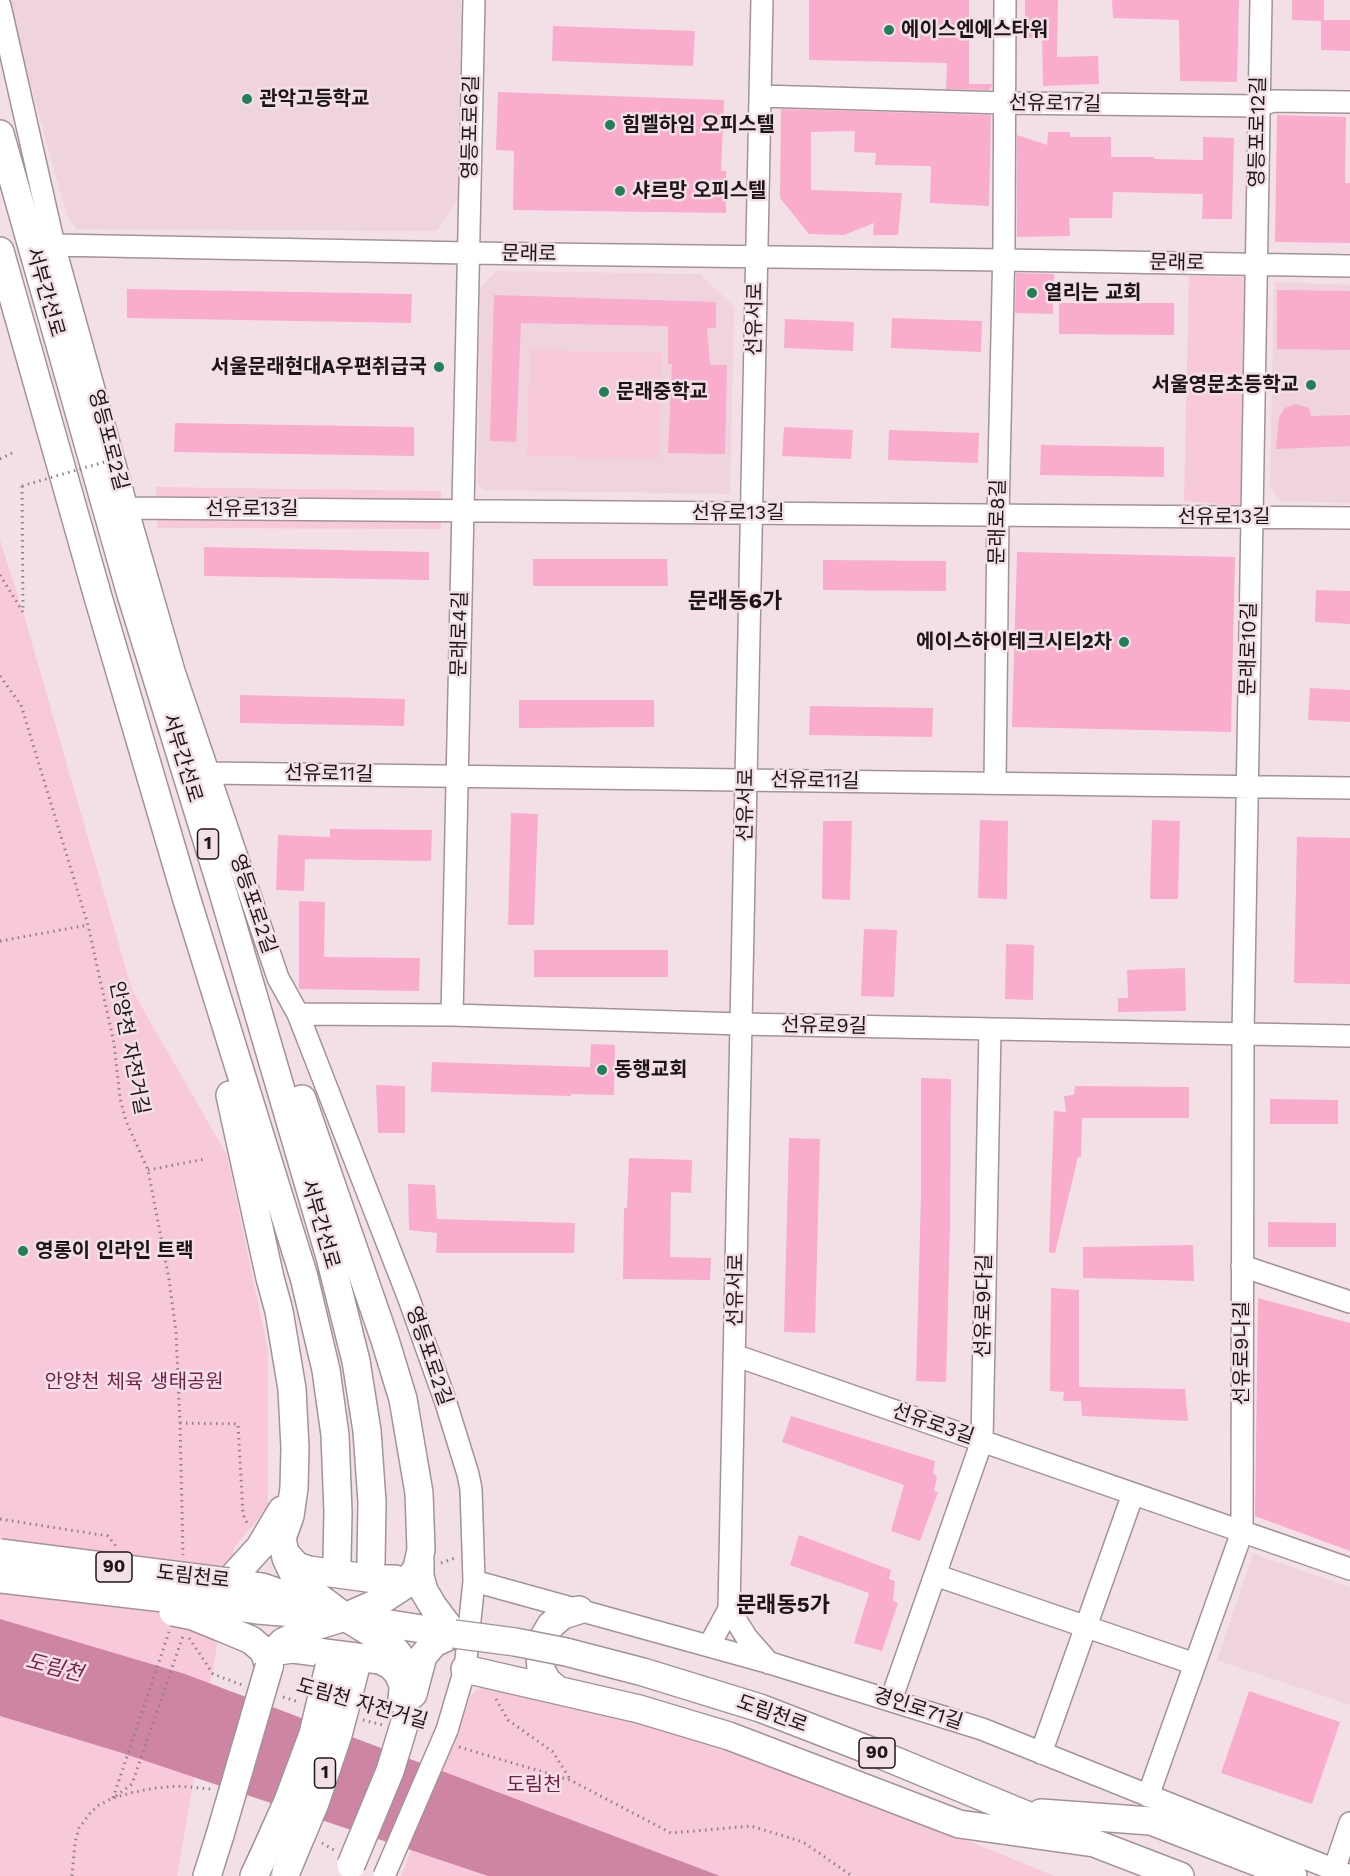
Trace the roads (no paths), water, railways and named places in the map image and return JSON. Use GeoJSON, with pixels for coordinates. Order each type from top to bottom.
{"type":"FeatureCollection","features":[{"type":"Feature","properties":{"kind":"main road","name":"서부간선로"},"geometry":{"type":"LineString","coordinates":[[0,123],[3,146],[130,591],[222,889],[330,1257],[356,1361],[368,1443],[372,1502],[371,1562]]}},
{"type":"Feature","properties":{"kind":"main road","name":"서부간선로"},"geometry":{"type":"LineString","coordinates":[[0,251],[98,597],[303,1277],[326,1370],[335,1435],[337,1560]]}},
{"type":"Feature","properties":{"kind":"main road","name":"1"},"geometry":{"type":"LineString","coordinates":[[222,889],[291,1068],[385,1340],[400,1389],[411,1439],[419,1493],[424,1566],[420,1576],[424,1590],[454,1634]]}},
{"type":"Feature","properties":{"kind":"main road","name":"1"},"geometry":{"type":"LineString","coordinates":[[188,900],[288,1357],[294,1422],[294,1488],[290,1516],[282,1538],[284,1549]]}},
{"type":"Feature","properties":{"kind":"main road"},"geometry":{"type":"LineString","coordinates":[[270,1661],[224,1605],[294,1488]]}},
{"type":"Feature","properties":{"kind":"main road"},"geometry":{"type":"LineString","coordinates":[[284,1549],[292,1562],[309,1570],[393,1580],[406,1578],[424,1566]]}},
{"type":"Feature","properties":{"kind":"main road"},"geometry":{"type":"LineString","coordinates":[[284,1549],[294,1575],[309,1590],[345,1617],[388,1643],[402,1659],[405,1668],[390,1770],[346,1868]]}},
{"type":"Feature","properties":{"kind":"main road","name":"도림천로"},"geometry":{"type":"LineString","coordinates":[[0,1553],[224,1605]]}},
{"type":"Feature","properties":{"kind":"main road"},"geometry":{"type":"LineString","coordinates":[[207,1876],[270,1661],[284,1642],[291,1637],[345,1617],[395,1593],[424,1566]]}},
{"type":"Feature","properties":{"kind":"main road","name":"도림천로"},"geometry":{"type":"LineString","coordinates":[[0,1580],[257,1610],[345,1617],[515,1642],[566,1652],[643,1672],[760,1708],[1180,1876]]}},
{"type":"Feature","properties":{"kind":"main road"},"geometry":{"type":"LineString","coordinates":[[555,1688],[547,1681],[542,1670],[540,1654],[542,1640],[551,1624],[579,1610]]}},
{"type":"Feature","properties":{"kind":"main road"},"geometry":{"type":"LineString","coordinates":[[397,1721],[423,1656],[434,1643],[454,1634]]}},
{"type":"Feature","properties":{"kind":"main road"},"geometry":{"type":"LineString","coordinates":[[270,1661],[278,1651],[293,1649],[381,1660],[398,1673],[404,1686]]}},
{"type":"Feature","properties":{"kind":"main road","name":"1"},"geometry":{"type":"LineString","coordinates":[[258,1868],[342,1668],[338,1735],[315,1803],[285,1874]]}},
{"type":"Feature","properties":{"kind":"main road"},"geometry":{"type":"LineString","coordinates":[[465,1669],[639,1708],[729,1736],[959,1824],[1094,1843]]}},
{"type":"Feature","properties":{"kind":"main road"},"geometry":{"type":"LineString","coordinates":[[1017,1811],[1151,1821],[1293,1876]]}},
{"type":"Feature","properties":{"kind":"street","name":"영등포로6길"},"geometry":{"type":"LineString","coordinates":[[468,253],[474,0]]}},
{"type":"Feature","properties":{"kind":"street","name":"선유서로"},"geometry":{"type":"LineString","coordinates":[[710,1646],[729,1609],[762,0]]}},
{"type":"Feature","properties":{"kind":"street"},"geometry":{"type":"LineString","coordinates":[[1004,260],[1005,0]]}},
{"type":"Feature","properties":{"kind":"street","name":"영등포로12길"},"geometry":{"type":"LineString","coordinates":[[1256,264],[1260,0]]}},
{"type":"Feature","properties":{"kind":"street","name":"영등포로2길"},"geometry":{"type":"LineString","coordinates":[[0,6],[54,244],[174,671],[278,978],[298,1014],[409,1299],[468,1474],[471,1489],[474,1581],[465,1669],[450,1738],[384,1876]]}},
{"type":"Feature","properties":{"kind":"street","name":"선유로17길"},"geometry":{"type":"LineString","coordinates":[[760,96],[1005,103],[1259,106],[1273,101],[1350,102]]}},
{"type":"Feature","properties":{"kind":"street","name":"문래로"},"geometry":{"type":"LineString","coordinates":[[54,244],[468,253],[1350,266]]}},
{"type":"Feature","properties":{"kind":"street","name":"문래로4길"},"geometry":{"type":"LineString","coordinates":[[452,1015],[468,253]]}},
{"type":"Feature","properties":{"kind":"street","name":"문래로8길"},"geometry":{"type":"LineString","coordinates":[[995,783],[1004,260]]}},
{"type":"Feature","properties":{"kind":"street","name":"문래로10길"},"geometry":{"type":"LineString","coordinates":[[1243,1034],[1256,264]]}},
{"type":"Feature","properties":{"kind":"street","name":"선유로13길"},"geometry":{"type":"LineString","coordinates":[[127,508],[1350,518]]}},
{"type":"Feature","properties":{"kind":"street","name":"선유로11길"},"geometry":{"type":"LineString","coordinates":[[208,773],[1350,788]]}},
{"type":"Feature","properties":{"kind":"street","name":"선유로9길"},"geometry":{"type":"LineString","coordinates":[[298,1014],[452,1015],[741,1024],[1350,1036]]}},
{"type":"Feature","properties":{"kind":"street","name":"선유로9다길"},"geometry":{"type":"LineString","coordinates":[[891,1700],[982,1441],[990,1029]]}},
{"type":"Feature","properties":{"kind":"street","name":"선유로9나길"},"geometry":{"type":"LineString","coordinates":[[1148,1796],[1242,1532],[1243,1034]]}},
{"type":"Feature","properties":{"kind":"street"},"geometry":{"type":"LineString","coordinates":[[1242,1266],[1350,1302]]}},
{"type":"Feature","properties":{"kind":"street","name":"선유로3길"},"geometry":{"type":"LineString","coordinates":[[734,1355],[1350,1569]]}},
{"type":"Feature","properties":{"kind":"street"},"geometry":{"type":"LineString","coordinates":[[1041,1753],[1132,1494]]}},
{"type":"Feature","properties":{"kind":"street"},"geometry":{"type":"LineString","coordinates":[[935,1575],[1195,1664]]}},
{"type":"Feature","properties":{"kind":"street","name":"경인로71길"},"geometry":{"type":"LineString","coordinates":[[474,1581],[770,1663],[982,1730],[1342,1873]]}},
{"type":"Feature","properties":{"kind":"street"},"geometry":{"type":"LineString","coordinates":[[729,1609],[747,1638],[770,1663]]}},
{"type":"Feature","properties":{"kind":"street"},"geometry":{"type":"LineString","coordinates":[[1342,1873],[1350,1823]]}},
{"type":"Feature","properties":{"kind":"water","name":"도림천"},"geometry":{"type":"Polygon","coordinates":[[[0,1619],[185,1674],[720,1876],[488,1876],[119,1752],[0,1716],[0,1619]]]}},
{"type":"Feature","properties":{"kind":"tunnel"},"geometry":{"type":"LineString","coordinates":[[329,1667],[337,1560]]}},
{"type":"Feature","properties":{"kind":"place","name":"에이스엔에스타워"},"geometry":{"type":"Point","coordinates":[889,30]}},
{"type":"Feature","properties":{"kind":"place","name":"관악고등학교"},"geometry":{"type":"Point","coordinates":[247,99]}},
{"type":"Feature","properties":{"kind":"place","name":"힘멜하임 오피스텔"},"geometry":{"type":"Point","coordinates":[610,125]}},
{"type":"Feature","properties":{"kind":"place","name":"샤르망 오피스텔"},"geometry":{"type":"Point","coordinates":[620,191]}},
{"type":"Feature","properties":{"kind":"place","name":"열리는 교회"},"geometry":{"type":"Point","coordinates":[1032,293]}},
{"type":"Feature","properties":{"kind":"place","name":"서울문래현대A우편취급국"},"geometry":{"type":"Point","coordinates":[439,367]}},
{"type":"Feature","properties":{"kind":"place","name":"서울영문초등학교"},"geometry":{"type":"Point","coordinates":[1311,385]}},
{"type":"Feature","properties":{"kind":"place","name":"문래중학교"},"geometry":{"type":"Point","coordinates":[604,392]}},
{"type":"Feature","properties":{"kind":"place","name":"에이스하이테크시티2차"},"geometry":{"type":"Point","coordinates":[1124,642]}},
{"type":"Feature","properties":{"kind":"place","name":"동행교회"},"geometry":{"type":"Point","coordinates":[602,1070]}},
{"type":"Feature","properties":{"kind":"place","name":"영롱이 인라인 트랙"},"geometry":{"type":"Point","coordinates":[23,1251]}},
{"type":"Feature","properties":{"kind":"district","name":"문래동6가"},"geometry":{"type":"Point","coordinates":[735,602]}},
{"type":"Feature","properties":{"kind":"district","name":"문래동5가"},"geometry":{"type":"Point","coordinates":[783,1606]}},
{"type":"Feature","properties":{"kind":"park label","name":"안양천 체육 생태공원"},"geometry":{"type":"Point","coordinates":[134,1382]}}]}
